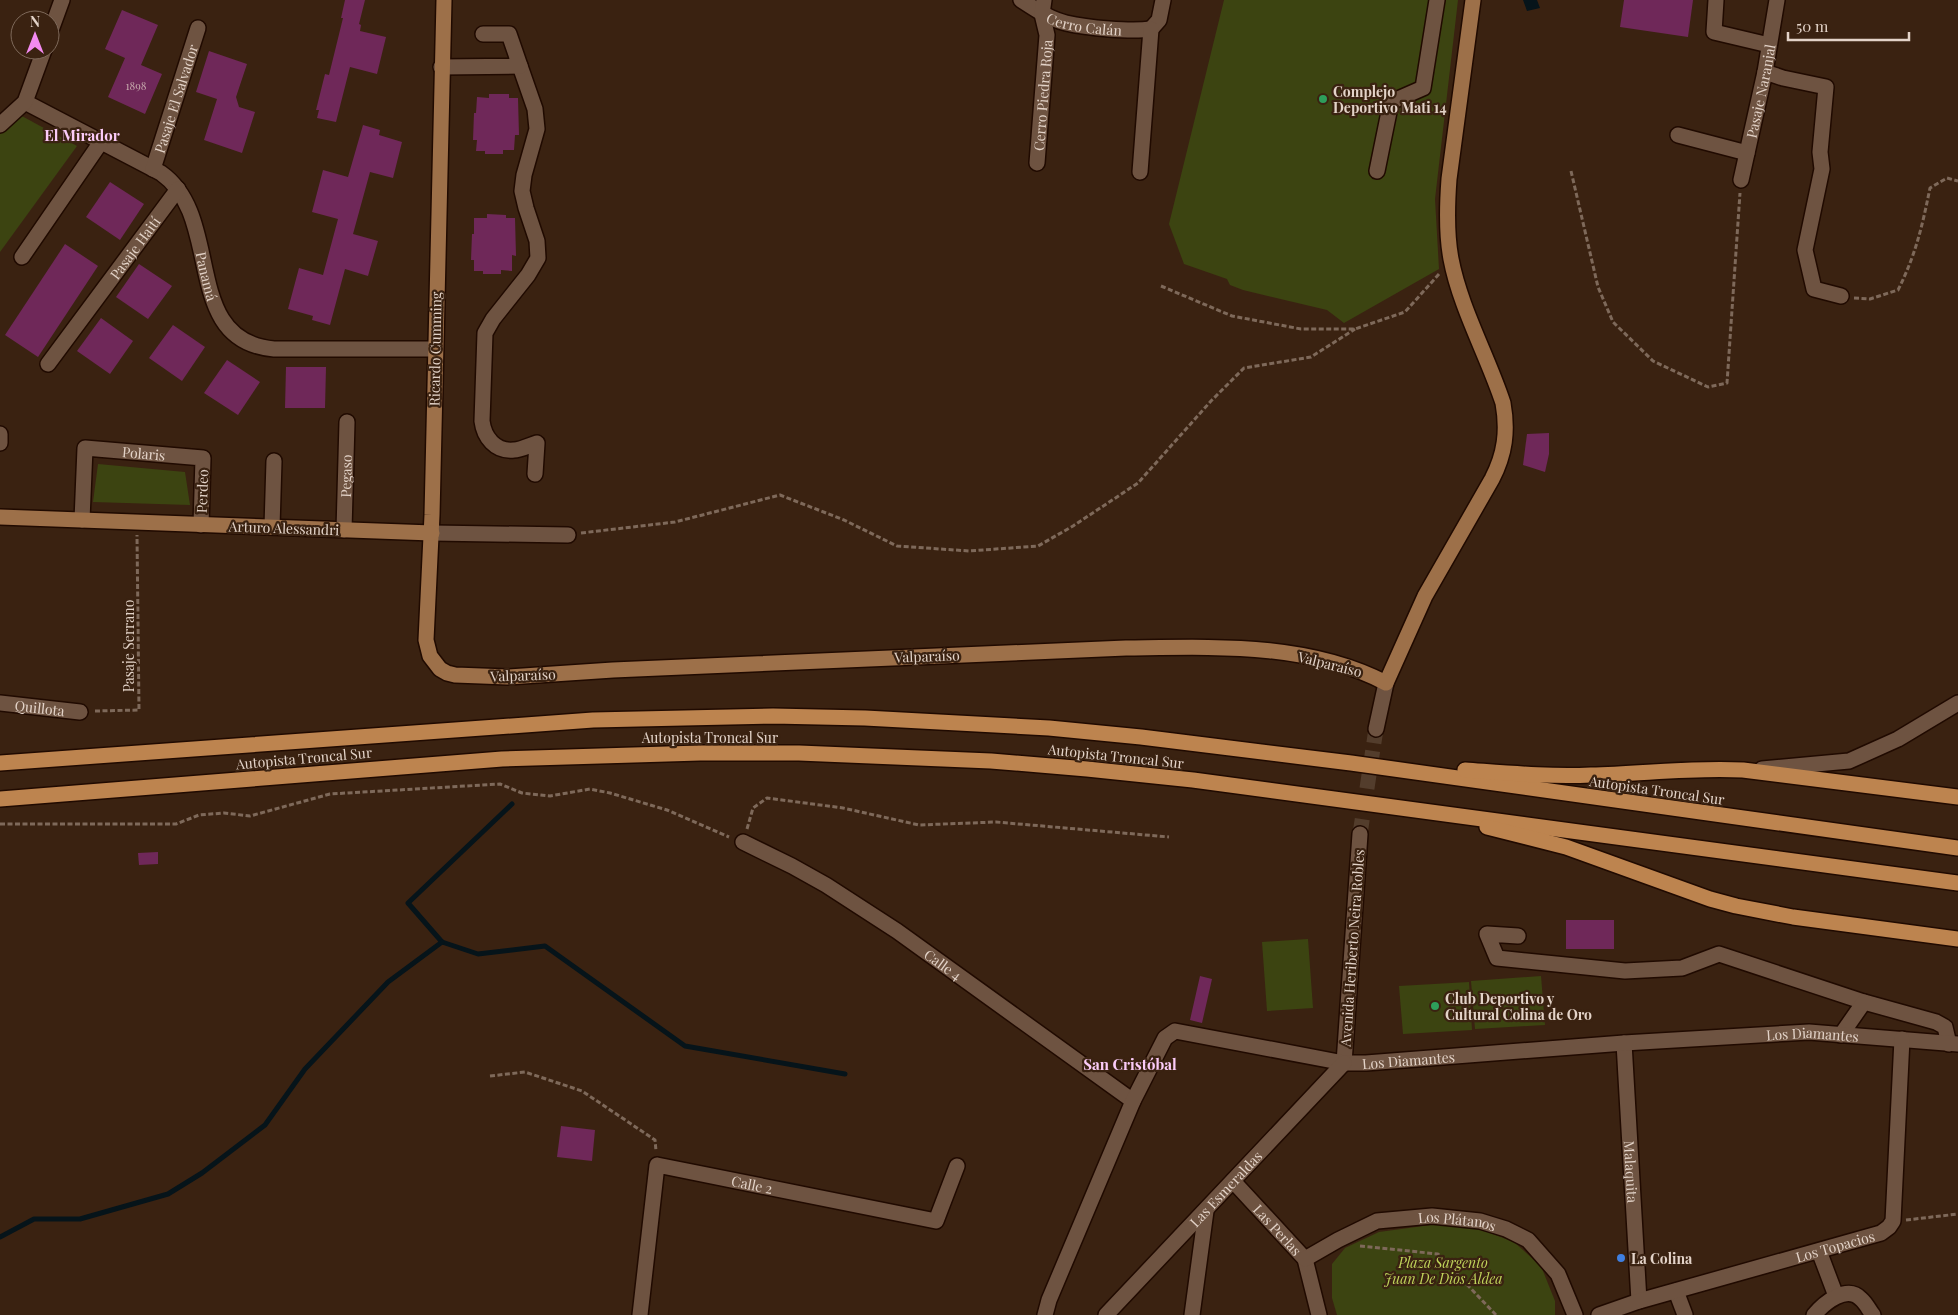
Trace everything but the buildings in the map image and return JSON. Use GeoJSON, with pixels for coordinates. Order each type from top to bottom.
{"type":"FeatureCollection","features":[{"type":"Feature","properties":{"kind":"highway","name":"Autopista Troncal Sur"},"geometry":{"type":"LineString","coordinates":[[0,763],[593,720],[773,716],[902,719],[1040,727],[1141,737],[1351,763],[1958,848]]}},
{"type":"Feature","properties":{"kind":"highway","name":"Autopista Troncal Sur"},"geometry":{"type":"LineString","coordinates":[[0,799],[502,759],[630,754],[799,753],[943,759],[1087,768],[1418,809],[1958,882]]}},
{"type":"Feature","properties":{"kind":"highway","name":"Autopista Troncal Sur"},"geometry":{"type":"LineString","coordinates":[[1351,763],[1590,776],[1711,768],[1743,770],[1958,797]]}},
{"type":"Feature","properties":{"kind":"highway","name":"Autopista Troncal Sur"},"geometry":{"type":"LineString","coordinates":[[1418,809],[1566,847],[1693,893],[1736,906],[1793,917],[1958,939]]}},
{"type":"Feature","properties":{"kind":"main road","name":"Ricardo Cumming"},"geometry":{"type":"LineString","coordinates":[[444,0],[432,533],[427,648],[430,656],[440,669],[447,673],[464,676]]}},
{"type":"Feature","properties":{"kind":"main road"},"geometry":{"type":"LineString","coordinates":[[1386,683],[1425,596],[1492,479],[1505,445],[1506,418],[1503,404],[1458,284],[1451,260],[1447,207],[1449,179],[1473,0]]}},
{"type":"Feature","properties":{"kind":"main road","name":"Arturo Alessandri"},"geometry":{"type":"LineString","coordinates":[[0,517],[432,533]]}},
{"type":"Feature","properties":{"kind":"main road","name":"Valparaíso"},"geometry":{"type":"LineString","coordinates":[[464,676],[508,677],[672,667],[1126,648],[1206,647],[1259,649],[1305,657],[1344,665],[1369,674],[1386,683]]}},
{"type":"Feature","properties":{"kind":"street","name":"Cerro Calán"},"geometry":{"type":"LineString","coordinates":[[1021,0],[1043,7],[1065,23],[1139,31],[1152,29]]}},
{"type":"Feature","properties":{"kind":"street"},"geometry":{"type":"LineString","coordinates":[[1140,172],[1152,29],[1159,20],[1163,0]]}},
{"type":"Feature","properties":{"kind":"street"},"geometry":{"type":"LineString","coordinates":[[1377,171],[1391,102],[1422,88],[1437,0]]}},
{"type":"Feature","properties":{"kind":"street"},"geometry":{"type":"LineString","coordinates":[[1716,0],[1714,32],[1769,45]]}},
{"type":"Feature","properties":{"kind":"street","name":"Pasaje Naranjal"},"geometry":{"type":"LineString","coordinates":[[1741,180],[1765,72],[1777,0]]}},
{"type":"Feature","properties":{"kind":"street","name":"Cerro Piedra Roja"},"geometry":{"type":"LineString","coordinates":[[1037,163],[1047,35],[1043,7]]}},
{"type":"Feature","properties":{"kind":"street","name":"Pasaje El Salvador"},"geometry":{"type":"LineString","coordinates":[[152,169],[198,28]]}},
{"type":"Feature","properties":{"kind":"street"},"geometry":{"type":"LineString","coordinates":[[483,34],[509,34],[535,109],[537,129],[524,175],[522,191],[537,241],[538,258],[528,275],[485,332],[483,431],[488,441],[499,447],[514,450],[537,442],[535,474]]}},
{"type":"Feature","properties":{"kind":"street"},"geometry":{"type":"LineString","coordinates":[[0,125],[24,102],[40,60]]}},
{"type":"Feature","properties":{"kind":"street"},"geometry":{"type":"LineString","coordinates":[[441,67],[520,66]]}},
{"type":"Feature","properties":{"kind":"street"},"geometry":{"type":"LineString","coordinates":[[1765,72],[1783,78],[1826,87],[1820,152],[1822,169],[1805,250],[1814,289],[1841,296]]}},
{"type":"Feature","properties":{"kind":"street","name":"Panamá"},"geometry":{"type":"LineString","coordinates":[[24,102],[168,178],[188,205],[218,313],[229,330],[241,340],[255,346],[274,349],[435,349]]}},
{"type":"Feature","properties":{"kind":"street"},"geometry":{"type":"LineString","coordinates":[[1678,135],[1747,153]]}},
{"type":"Feature","properties":{"kind":"street"},"geometry":{"type":"LineString","coordinates":[[22,257],[102,142]]}},
{"type":"Feature","properties":{"kind":"street","name":"Pasaje Haití"},"geometry":{"type":"LineString","coordinates":[[48,364],[178,189]]}},
{"type":"Feature","properties":{"kind":"street","name":"Pegaso"},"geometry":{"type":"LineString","coordinates":[[344,530],[347,422]]}},
{"type":"Feature","properties":{"kind":"street"},"geometry":{"type":"LineString","coordinates":[[0,434],[0,443]]}},
{"type":"Feature","properties":{"kind":"street","name":"Polaris"},"geometry":{"type":"LineString","coordinates":[[82,520],[85,448],[203,458]]}},
{"type":"Feature","properties":{"kind":"street","name":"Perdeo"},"geometry":{"type":"LineString","coordinates":[[201,525],[203,458]]}},
{"type":"Feature","properties":{"kind":"street"},"geometry":{"type":"LineString","coordinates":[[272,527],[274,461]]}},
{"type":"Feature","properties":{"kind":"street","name":"Arturo Alessandri"},"geometry":{"type":"LineString","coordinates":[[432,533],[568,535]]}},
{"type":"Feature","properties":{"kind":"street"},"geometry":{"type":"LineString","coordinates":[[1376,729],[1386,683]]}},
{"type":"Feature","properties":{"kind":"street","name":"Quillota"},"geometry":{"type":"LineString","coordinates":[[0,703],[80,712]]}},
{"type":"Feature","properties":{"kind":"street"},"geometry":{"type":"LineString","coordinates":[[1743,770],[1849,761],[1898,739],[1958,703]]}},
{"type":"Feature","properties":{"kind":"street","name":"Avenida Heriberto Neira Robles"},"geometry":{"type":"LineString","coordinates":[[1344,1063],[1360,834]]}},
{"type":"Feature","properties":{"kind":"street","name":"Calle 4"},"geometry":{"type":"LineString","coordinates":[[743,842],[826,885],[897,931],[1133,1101]]}},
{"type":"Feature","properties":{"kind":"street"},"geometry":{"type":"LineString","coordinates":[[1518,936],[1488,934],[1497,958],[1626,971],[1682,968],[1720,954],[1864,1002],[1936,1022],[1945,1027],[1954,1044]]}},
{"type":"Feature","properties":{"kind":"street"},"geometry":{"type":"LineString","coordinates":[[1841,1035],[1864,1002]]}},
{"type":"Feature","properties":{"kind":"street","name":"Los Diamantes"},"geometry":{"type":"LineString","coordinates":[[1045,1315],[1049,1300],[1133,1101],[1165,1038],[1175,1031],[1344,1063],[1809,1032],[1954,1044]]}},
{"type":"Feature","properties":{"kind":"street"},"geometry":{"type":"LineString","coordinates":[[1893,1221],[1902,1039]]}},
{"type":"Feature","properties":{"kind":"street","name":"Malaquita"},"geometry":{"type":"LineString","coordinates":[[1624,1043],[1639,1301]]}},
{"type":"Feature","properties":{"kind":"street","name":"Las Esmeraldas"},"geometry":{"type":"LineString","coordinates":[[1106,1315],[1344,1063]]}},
{"type":"Feature","properties":{"kind":"street"},"geometry":{"type":"LineString","coordinates":[[643,1314],[657,1165]]}},
{"type":"Feature","properties":{"kind":"street","name":"Calle 2"},"geometry":{"type":"LineString","coordinates":[[657,1165],[936,1221],[957,1166]]}},
{"type":"Feature","properties":{"kind":"street","name":"Las Perlas"},"geometry":{"type":"LineString","coordinates":[[1233,1181],[1305,1260],[1320,1315]]}},
{"type":"Feature","properties":{"kind":"street"},"geometry":{"type":"LineString","coordinates":[[1192,1315],[1206,1211]]}},
{"type":"Feature","properties":{"kind":"street","name":"Los Plátanos"},"geometry":{"type":"LineString","coordinates":[[1305,1260],[1338,1240],[1377,1221],[1432,1216],[1480,1221],[1498,1226],[1528,1240],[1558,1274],[1575,1315]]}},
{"type":"Feature","properties":{"kind":"street","name":"Los Topacios"},"geometry":{"type":"LineString","coordinates":[[1599,1315],[1639,1301],[1881,1233],[1893,1221]]}},
{"type":"Feature","properties":{"kind":"street"},"geometry":{"type":"LineString","coordinates":[[1819,1251],[1836,1296]]}},
{"type":"Feature","properties":{"kind":"street"},"geometry":{"type":"LineString","coordinates":[[1676,1291],[1685,1315]]}},
{"type":"Feature","properties":{"kind":"street"},"geometry":{"type":"LineString","coordinates":[[1814,1315],[1836,1296],[1856,1295],[1873,1315]]}},
{"type":"Feature","properties":{"kind":"path"},"geometry":{"type":"LineString","coordinates":[[1571,170],[1598,287],[1613,322],[1653,361],[1708,387],[1726,383],[1741,180]]}},
{"type":"Feature","properties":{"kind":"path"},"geometry":{"type":"LineString","coordinates":[[1841,296],[1870,299],[1898,290],[1912,262],[1921,234],[1930,188],[1947,178],[1958,181]]}},
{"type":"Feature","properties":{"kind":"path"},"geometry":{"type":"LineString","coordinates":[[568,535],[675,522],[780,495],[844,520],[897,546],[969,551],[1038,546],[1073,526],[1138,483],[1211,401],[1244,368],[1311,357],[1355,329],[1405,312],[1451,260]]}},
{"type":"Feature","properties":{"kind":"path"},"geometry":{"type":"LineString","coordinates":[[1161,286],[1232,316],[1301,328],[1355,329]]}},
{"type":"Feature","properties":{"kind":"path","name":"Pasaje Serrano"},"geometry":{"type":"LineString","coordinates":[[80,712],[139,710],[137,522]]}},
{"type":"Feature","properties":{"kind":"path"},"geometry":{"type":"LineString","coordinates":[[0,824],[176,824],[199,815],[224,813],[250,816],[330,794],[500,784],[522,792],[550,796],[590,789],[610,793],[666,810],[743,842],[753,808],[767,798],[843,808],[919,825],[996,822],[1169,837]]}},
{"type":"Feature","properties":{"kind":"path"},"geometry":{"type":"LineString","coordinates":[[490,1076],[525,1072],[582,1091],[655,1140],[657,1165]]}},
{"type":"Feature","properties":{"kind":"path"},"geometry":{"type":"LineString","coordinates":[[1893,1221],[1958,1214]]}},
{"type":"Feature","properties":{"kind":"path"},"geometry":{"type":"LineString","coordinates":[[1338,1240],[1368,1247],[1438,1254],[1496,1315]]}},
{"type":"Feature","properties":{"kind":"green space","name":"Complejo Deportivo Mati 14"},"geometry":{"type":"Polygon","coordinates":[[[1224,0],[1458,0],[1435,199],[1439,269],[1344,323],[1327,310],[1243,290],[1230,285],[1227,279],[1184,264],[1169,224],[1224,0]]]}},
{"type":"Feature","properties":{"kind":"green space"},"geometry":{"type":"Polygon","coordinates":[[[20,115],[77,146],[0,252],[0,133],[20,115]]]}},
{"type":"Feature","properties":{"kind":"green space"},"geometry":{"type":"Polygon","coordinates":[[[98,464],[185,472],[190,505],[93,502],[98,464]]]}},
{"type":"Feature","properties":{"kind":"green space"},"geometry":{"type":"Polygon","coordinates":[[[1308,939],[1313,1008],[1267,1011],[1262,942],[1308,939]]]}},
{"type":"Feature","properties":{"kind":"green space"},"geometry":{"type":"Polygon","coordinates":[[[1541,976],[1545,1025],[1475,1029],[1471,981],[1541,976]]]}},
{"type":"Feature","properties":{"kind":"green space"},"geometry":{"type":"Polygon","coordinates":[[[1469,982],[1472,1030],[1403,1034],[1399,986],[1469,982]]]}},
{"type":"Feature","properties":{"kind":"green space","name":"Plaza Sargento Juan De Dios Aldea"},"geometry":{"type":"Polygon","coordinates":[[[1438,1224],[1479,1229],[1514,1242],[1541,1266],[1555,1301],[1555,1315],[1337,1315],[1332,1298],[1332,1264],[1345,1248],[1379,1232],[1438,1224]]]}},
{"type":"Feature","properties":{"kind":"shaded area"},"geometry":{"type":"Polygon","coordinates":[[[1523,0],[1537,0],[1540,8],[1527,11],[1523,0]]]}},
{"type":"Feature","properties":{"kind":"waterway"},"geometry":{"type":"LineString","coordinates":[[512,804],[408,903],[442,942],[478,954],[545,946],[685,1046],[845,1074]]}},
{"type":"Feature","properties":{"kind":"waterway"},"geometry":{"type":"LineString","coordinates":[[0,1237],[34,1219],[80,1219],[168,1194],[202,1173],[265,1125],[305,1069],[388,982],[442,942]]}},
{"type":"Feature","properties":{"kind":"tunnel"},"geometry":{"type":"LineString","coordinates":[[1360,834],[1376,729]]}},
{"type":"Feature","properties":{"kind":"place","name":"Complejo Deportivo Mati 14"},"geometry":{"type":"Point","coordinates":[1323,99]}},
{"type":"Feature","properties":{"kind":"place","name":"Club Deportivo y Cultural Colina de Oro"},"geometry":{"type":"Point","coordinates":[1435,1006]}},
{"type":"Feature","properties":{"kind":"place","name":"La Colina"},"geometry":{"type":"Point","coordinates":[1621,1258]}},
{"type":"Feature","properties":{"kind":"district","name":"El Mirador"},"geometry":{"type":"Point","coordinates":[82,135]}},
{"type":"Feature","properties":{"kind":"district","name":"San Cristóbal"},"geometry":{"type":"Point","coordinates":[1130,1064]}}]}
